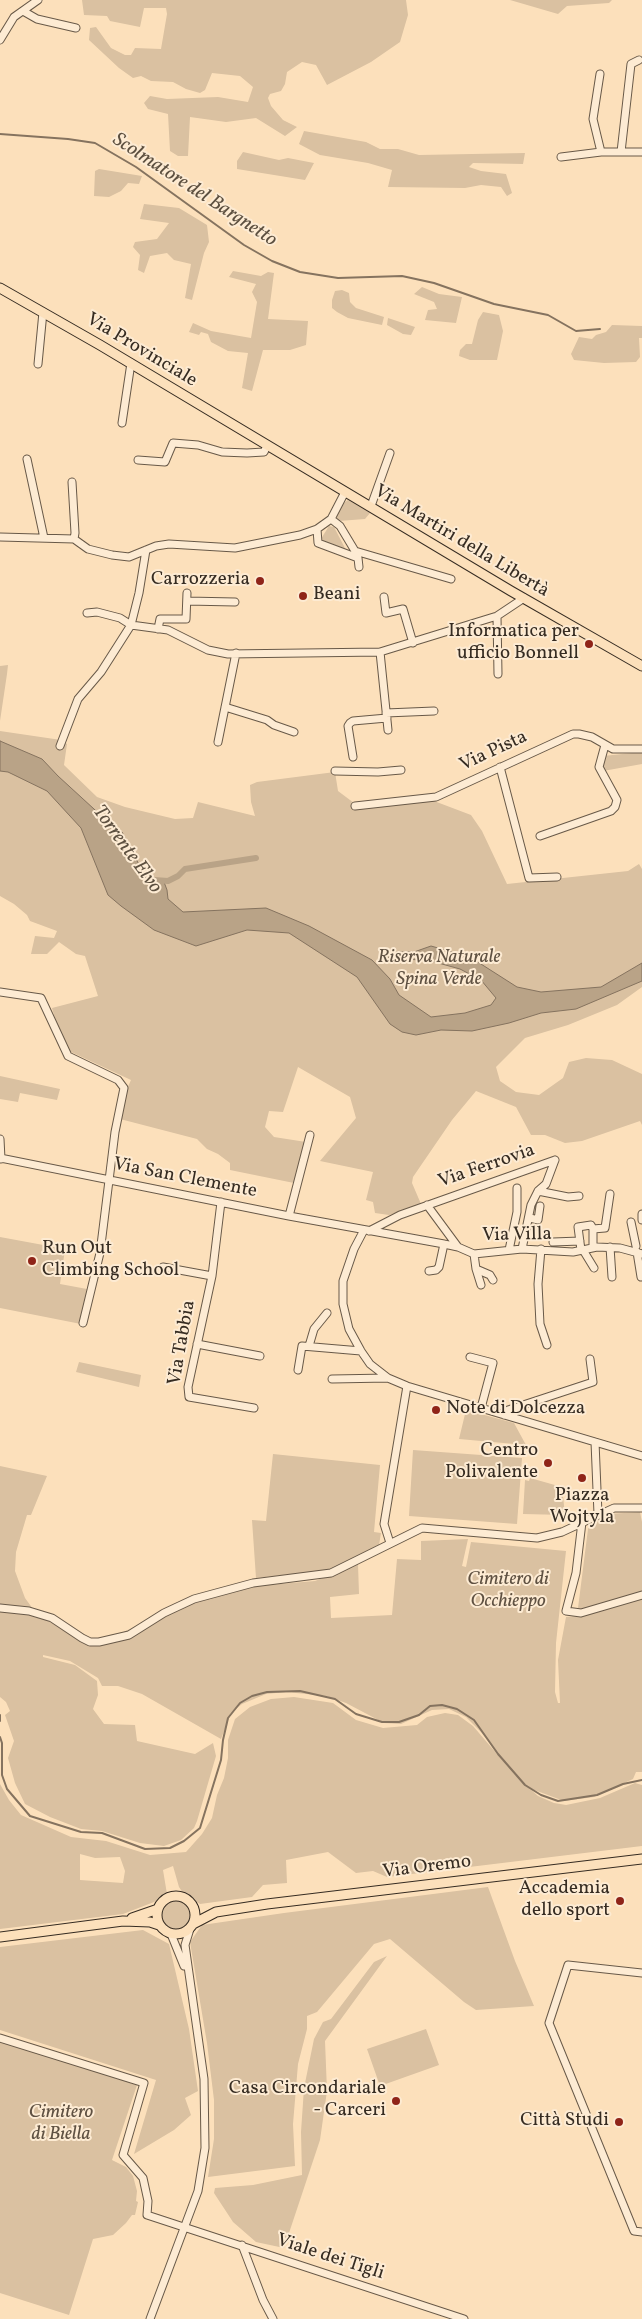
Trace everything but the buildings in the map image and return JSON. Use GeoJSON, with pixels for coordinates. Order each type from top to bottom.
{"type":"FeatureCollection","features":[{"type":"Feature","properties":{"kind":"main road","name":"Via Provinciale"},"geometry":{"type":"LineString","coordinates":[[0,288],[131,363],[266,446]]}},
{"type":"Feature","properties":{"kind":"main road","name":"Via Martiri della Libertà"},"geometry":{"type":"LineString","coordinates":[[266,446],[642,666]]}},
{"type":"Feature","properties":{"kind":"main road","name":"Via Oremo"},"geometry":{"type":"LineString","coordinates":[[194,1907],[216,1912],[370,1891],[642,1859]]}},
{"type":"Feature","properties":{"kind":"main road"},"geometry":{"type":"LineString","coordinates":[[0,1937],[123,1921],[150,1922],[159,1925],[171,1934],[181,1934],[192,1927],[195,1919],[194,1907],[186,1899],[176,1896],[164,1900],[158,1909],[159,1925]]}},
{"type":"Feature","properties":{"kind":"main road"},"geometry":{"type":"LineString","coordinates":[[123,1921],[158,1909]]}},
{"type":"Feature","properties":{"kind":"main road","name":"Via Oremo"},"geometry":{"type":"LineString","coordinates":[[192,1927],[216,1912]]}},
{"type":"Feature","properties":{"kind":"street"},"geometry":{"type":"LineString","coordinates":[[0,40],[14,17],[38,0]]}},
{"type":"Feature","properties":{"kind":"street"},"geometry":{"type":"LineString","coordinates":[[23,12],[37,18],[76,28]]}},
{"type":"Feature","properties":{"kind":"street"},"geometry":{"type":"LineString","coordinates":[[621,152],[631,64],[639,60]]}},
{"type":"Feature","properties":{"kind":"street"},"geometry":{"type":"LineString","coordinates":[[600,74],[593,119],[601,152]]}},
{"type":"Feature","properties":{"kind":"street"},"geometry":{"type":"LineString","coordinates":[[561,157],[601,152],[642,152]]}},
{"type":"Feature","properties":{"kind":"street"},"geometry":{"type":"LineString","coordinates":[[38,364],[43,312]]}},
{"type":"Feature","properties":{"kind":"street"},"geometry":{"type":"LineString","coordinates":[[122,423],[131,363]]}},
{"type":"Feature","properties":{"kind":"street"},"geometry":{"type":"LineString","coordinates":[[138,460],[163,463],[167,459],[173,443],[198,446],[222,452],[247,453],[264,452],[266,446]]}},
{"type":"Feature","properties":{"kind":"street"},"geometry":{"type":"LineString","coordinates":[[371,506],[390,452]]}},
{"type":"Feature","properties":{"kind":"street"},"geometry":{"type":"LineString","coordinates":[[27,459],[44,538]]}},
{"type":"Feature","properties":{"kind":"street"},"geometry":{"type":"LineString","coordinates":[[72,482],[76,533],[74,539]]}},
{"type":"Feature","properties":{"kind":"street"},"geometry":{"type":"LineString","coordinates":[[0,537],[74,539],[88,549],[112,555],[129,556],[169,544],[235,548],[300,535],[317,529],[330,519],[345,492]]}},
{"type":"Feature","properties":{"kind":"street"},"geometry":{"type":"LineString","coordinates":[[330,519],[340,526],[355,551],[451,579]]}},
{"type":"Feature","properties":{"kind":"street"},"geometry":{"type":"LineString","coordinates":[[317,529],[318,543],[358,558],[359,568]]}},
{"type":"Feature","properties":{"kind":"street"},"geometry":{"type":"LineString","coordinates":[[60,746],[78,699],[101,672],[131,625],[139,593],[146,550]]}},
{"type":"Feature","properties":{"kind":"street"},"geometry":{"type":"LineString","coordinates":[[158,629],[160,619],[186,619],[187,597],[234,602]]}},
{"type":"Feature","properties":{"kind":"street"},"geometry":{"type":"LineString","coordinates":[[384,597],[386,612],[403,609],[413,643]]}},
{"type":"Feature","properties":{"kind":"street"},"geometry":{"type":"LineString","coordinates":[[87,613],[102,613],[120,618],[131,625],[168,630],[208,650],[236,653],[380,652],[497,616],[524,598]]}},
{"type":"Feature","properties":{"kind":"street"},"geometry":{"type":"LineString","coordinates":[[497,616],[498,674]]}},
{"type":"Feature","properties":{"kind":"street"},"geometry":{"type":"LineString","coordinates":[[380,652],[388,730]]}},
{"type":"Feature","properties":{"kind":"street"},"geometry":{"type":"LineString","coordinates":[[218,742],[236,653]]}},
{"type":"Feature","properties":{"kind":"street"},"geometry":{"type":"LineString","coordinates":[[225,707],[267,720],[274,725],[294,732]]}},
{"type":"Feature","properties":{"kind":"street"},"geometry":{"type":"LineString","coordinates":[[353,757],[348,726],[353,721],[387,715],[434,711]]}},
{"type":"Feature","properties":{"kind":"street","name":"Via Pista"},"geometry":{"type":"LineString","coordinates":[[355,806],[432,798],[573,734],[586,735],[605,745],[622,750],[642,749]]}},
{"type":"Feature","properties":{"kind":"street"},"geometry":{"type":"LineString","coordinates":[[540,836],[610,811],[615,807],[618,800],[599,767],[605,745]]}},
{"type":"Feature","properties":{"kind":"street"},"geometry":{"type":"LineString","coordinates":[[500,767],[529,878],[557,877]]}},
{"type":"Feature","properties":{"kind":"street"},"geometry":{"type":"LineString","coordinates":[[335,771],[378,772],[401,770]]}},
{"type":"Feature","properties":{"kind":"street"},"geometry":{"type":"LineString","coordinates":[[0,992],[41,998],[68,1056],[118,1080],[124,1088],[115,1132],[100,1253],[83,1323]]}},
{"type":"Feature","properties":{"kind":"street"},"geometry":{"type":"LineString","coordinates":[[289,1216],[310,1135]]}},
{"type":"Feature","properties":{"kind":"street"},"geometry":{"type":"LineString","coordinates":[[0,1139],[0,1158]]}},
{"type":"Feature","properties":{"kind":"street","name":"Via San Clemente"},"geometry":{"type":"LineString","coordinates":[[0,1158],[366,1231]]}},
{"type":"Feature","properties":{"kind":"street","name":"Via Ferrovia"},"geometry":{"type":"LineString","coordinates":[[366,1231],[400,1215],[555,1160],[546,1184],[538,1191],[531,1205],[530,1218],[522,1249]]}},
{"type":"Feature","properties":{"kind":"street"},"geometry":{"type":"LineString","coordinates":[[509,1250],[517,1212],[517,1188]]}},
{"type":"Feature","properties":{"kind":"street"},"geometry":{"type":"LineString","coordinates":[[538,1191],[568,1197],[579,1196]]}},
{"type":"Feature","properties":{"kind":"street"},"geometry":{"type":"LineString","coordinates":[[593,1229],[605,1228],[610,1194]]}},
{"type":"Feature","properties":{"kind":"street","name":"Via Tabbia"},"geometry":{"type":"LineString","coordinates":[[221,1202],[212,1276],[188,1387],[189,1397],[254,1408]]}},
{"type":"Feature","properties":{"kind":"street"},"geometry":{"type":"LineString","coordinates":[[427,1205],[458,1247]]}},
{"type":"Feature","properties":{"kind":"street"},"geometry":{"type":"LineString","coordinates":[[530,1218],[538,1220],[540,1206]]}},
{"type":"Feature","properties":{"kind":"street"},"geometry":{"type":"LineString","coordinates":[[642,1214],[642,1220]]}},
{"type":"Feature","properties":{"kind":"street"},"geometry":{"type":"LineString","coordinates":[[630,1222],[638,1251],[641,1277]]}},
{"type":"Feature","properties":{"kind":"street"},"geometry":{"type":"LineString","coordinates":[[593,1247],[592,1225],[578,1227],[582,1250],[594,1268]]}},
{"type":"Feature","properties":{"kind":"street"},"geometry":{"type":"LineString","coordinates":[[366,1231],[354,1249],[344,1281],[342,1304],[348,1329],[370,1364],[388,1378],[407,1386],[642,1456]]}},
{"type":"Feature","properties":{"kind":"street","name":"Via Villa"},"geometry":{"type":"LineString","coordinates":[[366,1231],[444,1244],[458,1247],[474,1254],[522,1249],[564,1252],[593,1247],[610,1247],[638,1251]]}},
{"type":"Feature","properties":{"kind":"street"},"geometry":{"type":"LineString","coordinates":[[553,1242],[580,1241]]}},
{"type":"Feature","properties":{"kind":"street"},"geometry":{"type":"LineString","coordinates":[[429,1271],[436,1270],[439,1267],[444,1244]]}},
{"type":"Feature","properties":{"kind":"street"},"geometry":{"type":"LineString","coordinates":[[610,1247],[612,1277]]}},
{"type":"Feature","properties":{"kind":"street"},"geometry":{"type":"LineString","coordinates":[[541,1249],[538,1284],[540,1314],[547,1345]]}},
{"type":"Feature","properties":{"kind":"street"},"geometry":{"type":"LineString","coordinates":[[474,1254],[481,1286]]}},
{"type":"Feature","properties":{"kind":"street"},"geometry":{"type":"LineString","coordinates":[[163,1267],[212,1276]]}},
{"type":"Feature","properties":{"kind":"street"},"geometry":{"type":"LineString","coordinates":[[476,1269],[490,1275],[493,1280]]}},
{"type":"Feature","properties":{"kind":"street"},"geometry":{"type":"LineString","coordinates":[[309,1346],[314,1329],[328,1313]]}},
{"type":"Feature","properties":{"kind":"street"},"geometry":{"type":"LineString","coordinates":[[197,1344],[260,1356]]}},
{"type":"Feature","properties":{"kind":"street"},"geometry":{"type":"LineString","coordinates":[[298,1370],[302,1346],[361,1351]]}},
{"type":"Feature","properties":{"kind":"street"},"geometry":{"type":"LineString","coordinates":[[470,1358],[493,1363],[481,1408]]}},
{"type":"Feature","properties":{"kind":"street"},"geometry":{"type":"LineString","coordinates":[[504,1415],[508,1410],[593,1382],[590,1359]]}},
{"type":"Feature","properties":{"kind":"street"},"geometry":{"type":"LineString","coordinates":[[332,1379],[388,1378]]}},
{"type":"Feature","properties":{"kind":"street"},"geometry":{"type":"LineString","coordinates":[[390,1543],[384,1524],[407,1386]]}},
{"type":"Feature","properties":{"kind":"street"},"geometry":{"type":"LineString","coordinates":[[596,1442],[598,1514]]}},
{"type":"Feature","properties":{"kind":"street"},"geometry":{"type":"LineString","coordinates":[[0,1608],[29,1611],[52,1618],[90,1642],[107,1641],[129,1636],[164,1613],[194,1599],[253,1583],[331,1572],[422,1528],[537,1538],[555,1534],[614,1508],[642,1508]]}},
{"type":"Feature","properties":{"kind":"street"},"geometry":{"type":"LineString","coordinates":[[582,1522],[576,1573],[566,1611],[581,1613],[642,1595]]}},
{"type":"Feature","properties":{"kind":"street"},"geometry":{"type":"LineString","coordinates":[[150,2319],[186,2228],[198,2191],[205,2148],[204,2079],[184,1945],[192,1927]]}},
{"type":"Feature","properties":{"kind":"street"},"geometry":{"type":"LineString","coordinates":[[171,1934],[188,1975]]}},
{"type":"Feature","properties":{"kind":"street"},"geometry":{"type":"LineString","coordinates":[[642,1973],[568,1965],[550,2023],[634,2232],[642,2232]]}},
{"type":"Feature","properties":{"kind":"street","name":"Viale dei Tigli"},"geometry":{"type":"LineString","coordinates":[[0,2038],[144,2083],[123,2155],[142,2178],[148,2201],[147,2215],[464,2319]]}},
{"type":"Feature","properties":{"kind":"street"},"geometry":{"type":"LineString","coordinates":[[242,2245],[263,2300],[273,2319]]}},
{"type":"Feature","properties":{"kind":"green space"},"geometry":{"type":"Polygon","coordinates":[[[82,0],[406,0],[408,15],[400,42],[371,62],[327,85],[316,65],[302,62],[287,72],[285,84],[281,91],[270,94],[268,98],[271,106],[283,120],[297,127],[285,136],[256,118],[226,122],[190,117],[188,156],[178,156],[170,151],[168,114],[148,109],[144,103],[150,96],[167,99],[218,97],[248,102],[253,87],[240,76],[212,73],[205,90],[200,93],[186,89],[173,82],[151,81],[141,76],[133,78],[119,68],[89,40],[90,28],[96,27],[111,48],[125,55],[131,55],[135,48],[161,49],[167,14],[166,8],[144,8],[140,27],[110,21],[107,16],[84,15],[82,0]]]}},
{"type":"Feature","properties":{"kind":"green space"},"geometry":{"type":"Polygon","coordinates":[[[510,0],[612,0],[609,3],[567,6],[558,14],[510,0]]]}},
{"type":"Feature","properties":{"kind":"green space"},"geometry":{"type":"Polygon","coordinates":[[[304,131],[366,142],[380,149],[398,149],[419,155],[525,153],[523,164],[473,163],[469,167],[481,171],[506,174],[512,193],[507,196],[501,187],[481,185],[465,188],[388,187],[392,170],[368,163],[320,155],[299,144],[304,131]]]}},
{"type":"Feature","properties":{"kind":"green space"},"geometry":{"type":"Polygon","coordinates":[[[243,152],[279,160],[288,158],[314,163],[305,180],[237,169],[237,161],[243,152]]]}},
{"type":"Feature","properties":{"kind":"green space"},"geometry":{"type":"Polygon","coordinates":[[[99,169],[142,176],[139,184],[128,183],[121,191],[109,197],[94,196],[95,171],[99,169]]]}},
{"type":"Feature","properties":{"kind":"green space"},"geometry":{"type":"Polygon","coordinates":[[[144,204],[179,208],[207,225],[209,242],[204,253],[192,300],[185,298],[191,264],[174,260],[167,253],[150,256],[144,273],[138,270],[140,255],[133,247],[135,242],[157,239],[169,223],[140,219],[144,204]]]}},
{"type":"Feature","properties":{"kind":"green space"},"geometry":{"type":"Polygon","coordinates":[[[233,271],[261,276],[268,272],[274,273],[268,319],[308,321],[306,345],[290,350],[263,350],[252,391],[242,388],[248,353],[228,351],[211,342],[208,334],[201,332],[199,335],[189,332],[193,323],[211,331],[251,338],[257,302],[252,292],[256,284],[229,277],[233,271]]]}},
{"type":"Feature","properties":{"kind":"green space"},"geometry":{"type":"Polygon","coordinates":[[[422,287],[439,294],[462,297],[456,323],[425,320],[428,310],[437,309],[434,302],[414,294],[422,287]]]}},
{"type":"Feature","properties":{"kind":"green space"},"geometry":{"type":"Polygon","coordinates":[[[342,290],[349,293],[350,302],[356,308],[384,317],[382,325],[348,318],[332,308],[335,291],[342,290]]]}},
{"type":"Feature","properties":{"kind":"green space"},"geometry":{"type":"Polygon","coordinates":[[[483,312],[499,315],[503,331],[497,360],[470,360],[459,356],[460,350],[466,344],[472,344],[478,320],[483,312]]]}},
{"type":"Feature","properties":{"kind":"green space"},"geometry":{"type":"Polygon","coordinates":[[[388,318],[415,327],[411,335],[403,334],[387,325],[388,318]]]}},
{"type":"Feature","properties":{"kind":"green space"},"geometry":{"type":"Polygon","coordinates":[[[612,325],[642,326],[642,338],[639,338],[640,357],[636,362],[604,363],[574,360],[571,354],[579,337],[592,339],[596,335],[606,332],[612,325]]]}},
{"type":"Feature","properties":{"kind":"green space"},"geometry":{"type":"Polygon","coordinates":[[[348,500],[370,513],[365,519],[339,521],[334,519],[342,504],[348,500]]]}},
{"type":"Feature","properties":{"kind":"green space"},"geometry":{"type":"Polygon","coordinates":[[[329,526],[334,527],[347,552],[319,542],[329,526]]]}},
{"type":"Feature","properties":{"kind":"green space"},"geometry":{"type":"Polygon","coordinates":[[[8,665],[7,674],[0,721],[0,666],[8,665]]]}},
{"type":"Feature","properties":{"kind":"green space","name":"Riserva Naturale Spina Verde"},"geometry":{"type":"Polygon","coordinates":[[[0,731],[61,740],[67,744],[64,765],[97,797],[125,807],[175,819],[193,818],[198,802],[255,816],[251,802],[250,785],[257,782],[335,772],[338,791],[358,806],[434,801],[471,815],[482,831],[507,884],[628,871],[639,864],[642,869],[642,987],[617,1005],[568,1025],[525,1038],[496,1067],[500,1081],[516,1092],[539,1095],[563,1078],[569,1062],[586,1058],[612,1060],[642,1074],[642,1125],[640,1121],[582,1141],[565,1143],[545,1135],[531,1135],[516,1107],[476,1091],[452,1120],[413,1177],[412,1183],[421,1204],[389,1215],[375,1213],[373,1202],[366,1200],[373,1172],[320,1161],[356,1118],[350,1097],[298,1067],[283,1112],[269,1111],[265,1127],[274,1137],[306,1142],[294,1183],[230,1170],[230,1163],[207,1149],[197,1139],[120,1119],[131,1080],[69,1051],[52,1008],[98,996],[85,956],[76,954],[59,942],[47,954],[31,954],[35,936],[54,938],[57,931],[30,921],[27,915],[14,904],[0,896],[0,731]]]}},
{"type":"Feature","properties":{"kind":"green space"},"geometry":{"type":"Polygon","coordinates":[[[642,752],[642,764],[603,771],[601,762],[603,756],[642,752]]]}},
{"type":"Feature","properties":{"kind":"green space"},"geometry":{"type":"Polygon","coordinates":[[[0,1076],[60,1089],[57,1100],[20,1093],[18,1102],[0,1099],[0,1076]]]}},
{"type":"Feature","properties":{"kind":"green space"},"geometry":{"type":"Polygon","coordinates":[[[0,1237],[65,1249],[60,1284],[87,1289],[81,1324],[0,1308],[0,1237]]]}},
{"type":"Feature","properties":{"kind":"green space"},"geometry":{"type":"Polygon","coordinates":[[[79,1362],[141,1375],[139,1387],[76,1372],[79,1362]]]}},
{"type":"Feature","properties":{"kind":"green space"},"geometry":{"type":"Polygon","coordinates":[[[466,1410],[514,1423],[526,1445],[459,1439],[466,1410]]]}},
{"type":"Feature","properties":{"kind":"green space"},"geometry":{"type":"Polygon","coordinates":[[[413,1450],[522,1458],[517,1524],[409,1516],[413,1450]]]}},
{"type":"Feature","properties":{"kind":"green space"},"geometry":{"type":"Polygon","coordinates":[[[273,1454],[380,1465],[374,1532],[381,1533],[379,1545],[330,1570],[256,1578],[252,1520],[266,1521],[273,1454]]]}},
{"type":"Feature","properties":{"kind":"green space"},"geometry":{"type":"Polygon","coordinates":[[[0,1466],[47,1476],[31,1515],[27,1515],[16,1552],[15,1571],[25,1598],[33,1609],[0,1605],[0,1466]]]}},
{"type":"Feature","properties":{"kind":"green space"},"geometry":{"type":"Polygon","coordinates":[[[530,1478],[562,1487],[565,1515],[523,1514],[525,1480],[529,1481],[530,1478]]]}},
{"type":"Feature","properties":{"kind":"green space","name":"Cimitero di Occhieppo"},"geometry":{"type":"Polygon","coordinates":[[[640,1512],[642,1522],[642,1772],[636,1772],[633,1779],[594,1797],[564,1801],[529,1788],[538,1796],[554,1803],[566,1805],[600,1798],[635,1783],[642,1785],[642,1846],[387,1877],[373,1871],[356,1873],[328,1852],[286,1860],[287,1883],[263,1885],[252,1897],[200,1904],[183,1893],[179,1887],[173,1866],[163,1870],[167,1894],[154,1902],[123,1914],[0,1929],[0,1784],[9,1800],[21,1815],[71,1837],[106,1841],[150,1855],[186,1852],[202,1834],[212,1818],[217,1795],[224,1778],[228,1758],[228,1740],[235,1719],[250,1707],[271,1699],[294,1697],[333,1703],[356,1720],[383,1728],[417,1725],[427,1717],[445,1713],[458,1715],[473,1726],[509,1768],[481,1732],[466,1717],[449,1709],[432,1710],[401,1724],[384,1723],[346,1703],[326,1696],[286,1692],[266,1694],[242,1704],[231,1713],[221,1739],[142,1694],[118,1686],[102,1686],[98,1678],[70,1661],[43,1655],[43,1657],[75,1665],[97,1681],[98,1695],[93,1709],[104,1724],[135,1725],[137,1741],[195,1754],[213,1743],[216,1756],[197,1821],[194,1828],[181,1840],[164,1846],[140,1843],[102,1831],[81,1829],[50,1817],[25,1804],[15,1783],[8,1758],[14,1741],[5,1715],[10,1711],[6,1702],[0,1697],[0,1607],[33,1611],[64,1631],[88,1639],[113,1637],[197,1597],[255,1584],[256,1586],[315,1581],[358,1564],[359,1594],[330,1597],[331,1618],[392,1615],[397,1559],[421,1560],[421,1541],[468,1539],[462,1566],[466,1567],[471,1542],[566,1551],[556,1643],[555,1692],[558,1703],[560,1703],[558,1660],[566,1617],[577,1616],[588,1529],[591,1523],[608,1514],[640,1512]],[[80,1854],[80,1880],[123,1883],[125,1871],[120,1857],[95,1858],[80,1854]]]}},
{"type":"Feature","properties":{"kind":"green space"},"geometry":{"type":"Polygon","coordinates":[[[488,1887],[534,2006],[476,2010],[390,1939],[374,1944],[317,2012],[307,2016],[307,2029],[298,2064],[293,2124],[295,2166],[208,2177],[214,2139],[214,2100],[207,2043],[190,1942],[202,1925],[488,1887]]]}},
{"type":"Feature","properties":{"kind":"green space"},"geometry":{"type":"Polygon","coordinates":[[[176,1899],[187,1904],[192,1915],[187,1926],[176,1931],[165,1926],[160,1915],[165,1904],[176,1899]]]}},
{"type":"Feature","properties":{"kind":"green space"},"geometry":{"type":"Polygon","coordinates":[[[143,1930],[169,1944],[189,2029],[198,2091],[185,2098],[191,2115],[174,2130],[134,2154],[156,2080],[0,2030],[0,1947],[143,1930]]]}},
{"type":"Feature","properties":{"kind":"green space"},"geometry":{"type":"Polygon","coordinates":[[[387,1956],[325,2041],[327,2091],[320,2140],[284,2248],[256,2242],[233,2222],[214,2193],[215,2188],[253,2185],[302,2175],[301,2132],[304,2088],[314,2039],[323,2022],[331,2019],[374,1962],[387,1956]]]}},
{"type":"Feature","properties":{"kind":"green space"},"geometry":{"type":"Polygon","coordinates":[[[426,2029],[439,2065],[380,2086],[367,2049],[426,2029]]]}},
{"type":"Feature","properties":{"kind":"green space","name":"Cimitero di Biella"},"geometry":{"type":"Polygon","coordinates":[[[0,2041],[137,2085],[112,2160],[126,2167],[133,2176],[137,2191],[136,2201],[138,2202],[135,2215],[132,2215],[113,2235],[93,2239],[69,2315],[0,2293],[0,2041]]]}},
{"type":"Feature","properties":{"kind":"water","name":"Torrente Elvo"},"geometry":{"type":"Polygon","coordinates":[[[0,741],[42,759],[106,820],[122,832],[146,878],[164,882],[168,899],[183,912],[266,908],[309,926],[372,960],[390,979],[399,995],[431,1017],[465,1013],[491,1005],[496,998],[481,980],[460,969],[431,961],[383,957],[391,952],[414,952],[431,946],[470,957],[517,987],[541,992],[601,987],[642,963],[642,981],[576,1009],[541,1013],[509,1023],[472,1031],[441,1030],[416,1035],[402,1032],[390,1024],[357,977],[289,933],[247,930],[196,946],[154,930],[108,895],[81,828],[47,791],[8,772],[0,771],[0,741]]]}},
{"type":"Feature","properties":{"kind":"waterway","name":"Scolmatore del Bargnetto"},"geometry":{"type":"LineString","coordinates":[[0,134],[95,143],[136,167],[244,245],[272,261],[300,272],[338,278],[402,276],[434,283],[494,304],[548,315],[576,331],[600,329]]}},
{"type":"Feature","properties":{"kind":"waterway","name":"Torrente Elvo"},"geometry":{"type":"LineString","coordinates":[[154,880],[168,881],[178,876],[185,869],[256,858]]}},
{"type":"Feature","properties":{"kind":"waterway"},"geometry":{"type":"LineString","coordinates":[[0,1737],[2,1743],[2,1775],[7,1789],[30,1816],[81,1832],[102,1833],[145,1849],[170,1848],[184,1841],[200,1828],[221,1760],[228,1718],[240,1703],[252,1696],[267,1692],[300,1691],[335,1699],[356,1714],[382,1722],[399,1722],[419,1715],[430,1706],[442,1705],[457,1709],[474,1720],[498,1754],[525,1785],[541,1795],[558,1801],[597,1795],[623,1784],[642,1780]]}},
{"type":"Feature","properties":{"kind":"waterway"},"geometry":{"type":"LineString","coordinates":[[0,1715],[0,1721]]}},
{"type":"Feature","properties":{"kind":"place","name":"Carrozzeria"},"geometry":{"type":"Point","coordinates":[260,581]}},
{"type":"Feature","properties":{"kind":"place","name":"Beani"},"geometry":{"type":"Point","coordinates":[303,596]}},
{"type":"Feature","properties":{"kind":"place","name":"Informatica per ufficio Bonnell"},"geometry":{"type":"Point","coordinates":[589,644]}},
{"type":"Feature","properties":{"kind":"place","name":"Run Out Climbing School"},"geometry":{"type":"Point","coordinates":[32,1261]}},
{"type":"Feature","properties":{"kind":"place","name":"Note di Dolcezza"},"geometry":{"type":"Point","coordinates":[436,1410]}},
{"type":"Feature","properties":{"kind":"place","name":"Centro Polivalente"},"geometry":{"type":"Point","coordinates":[548,1463]}},
{"type":"Feature","properties":{"kind":"place","name":"Piazza Wojtyla"},"geometry":{"type":"Point","coordinates":[582,1478]}},
{"type":"Feature","properties":{"kind":"place","name":"Accademia dello sport"},"geometry":{"type":"Point","coordinates":[620,1901]}},
{"type":"Feature","properties":{"kind":"place","name":"Casa Circondariale - Carceri"},"geometry":{"type":"Point","coordinates":[396,2101]}},
{"type":"Feature","properties":{"kind":"place","name":"Città Studi"},"geometry":{"type":"Point","coordinates":[619,2122]}}]}
